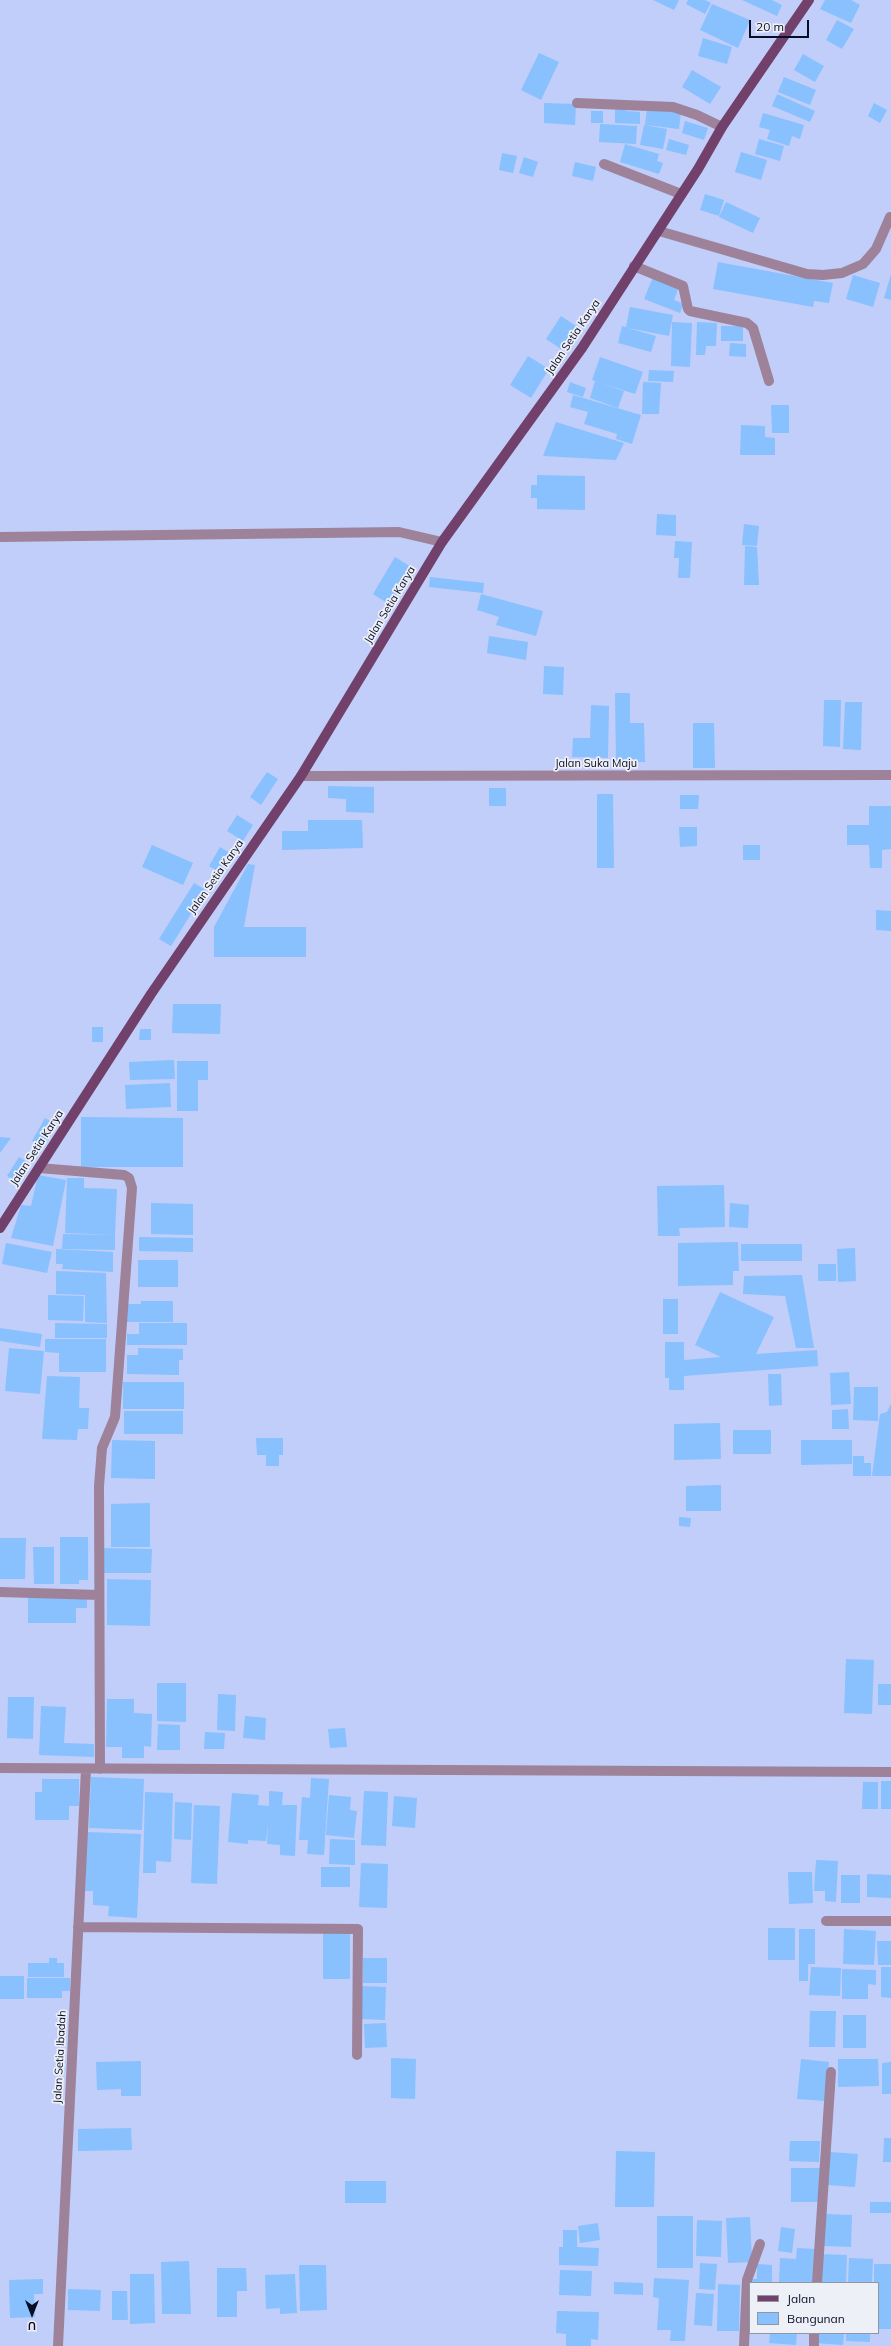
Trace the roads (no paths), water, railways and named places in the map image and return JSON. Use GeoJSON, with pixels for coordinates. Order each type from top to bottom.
{"type":"FeatureCollection","features":[{"type":"Feature","properties":{"kind":"main road","name":"Jalan Setia Karya"},"geometry":{"type":"LineString","coordinates":[[0,1228],[151,994],[301,776],[442,542],[582,348],[634,266],[659,230],[722,127],[809,0]]}},
{"type":"Feature","properties":{"kind":"street"},"geometry":{"type":"LineString","coordinates":[[577,103],[674,107],[698,115],[722,127]]}},
{"type":"Feature","properties":{"kind":"street"},"geometry":{"type":"LineString","coordinates":[[604,164],[681,194]]}},
{"type":"Feature","properties":{"kind":"street"},"geometry":{"type":"LineString","coordinates":[[659,230],[808,274],[824,275],[842,273],[862,264],[876,249],[890,217]]}},
{"type":"Feature","properties":{"kind":"street"},"geometry":{"type":"LineString","coordinates":[[634,266],[683,286],[688,309],[690,311],[748,323],[754,328],[769,382]]}},
{"type":"Feature","properties":{"kind":"street"},"geometry":{"type":"LineString","coordinates":[[0,537],[399,532],[442,542]]}},
{"type":"Feature","properties":{"kind":"street","name":"Jalan Suka Maju"},"geometry":{"type":"LineString","coordinates":[[301,776],[891,775]]}},
{"type":"Feature","properties":{"kind":"street"},"geometry":{"type":"LineString","coordinates":[[39,1168],[124,1175],[129,1178],[132,1188],[115,1417],[102,1448],[99,1486],[100,1769]]}},
{"type":"Feature","properties":{"kind":"street"},"geometry":{"type":"LineString","coordinates":[[0,1592],[99,1595]]}},
{"type":"Feature","properties":{"kind":"street"},"geometry":{"type":"LineString","coordinates":[[0,1768],[891,1772]]}},
{"type":"Feature","properties":{"kind":"street","name":"Jalan Setia Ibadah"},"geometry":{"type":"LineString","coordinates":[[58,2346],[86,1769]]}},
{"type":"Feature","properties":{"kind":"street"},"geometry":{"type":"LineString","coordinates":[[826,1921],[891,1921]]}},
{"type":"Feature","properties":{"kind":"street"},"geometry":{"type":"LineString","coordinates":[[78,1927],[358,1930],[357,2055]]}},
{"type":"Feature","properties":{"kind":"street"},"geometry":{"type":"LineString","coordinates":[[817,2282],[831,2072]]}},
{"type":"Feature","properties":{"kind":"street"},"geometry":{"type":"LineString","coordinates":[[744,2346],[747,2280],[760,2244]]}},
{"type":"Feature","properties":{"kind":"street"},"geometry":{"type":"LineString","coordinates":[[814,2334],[814,2346]]}}]}
